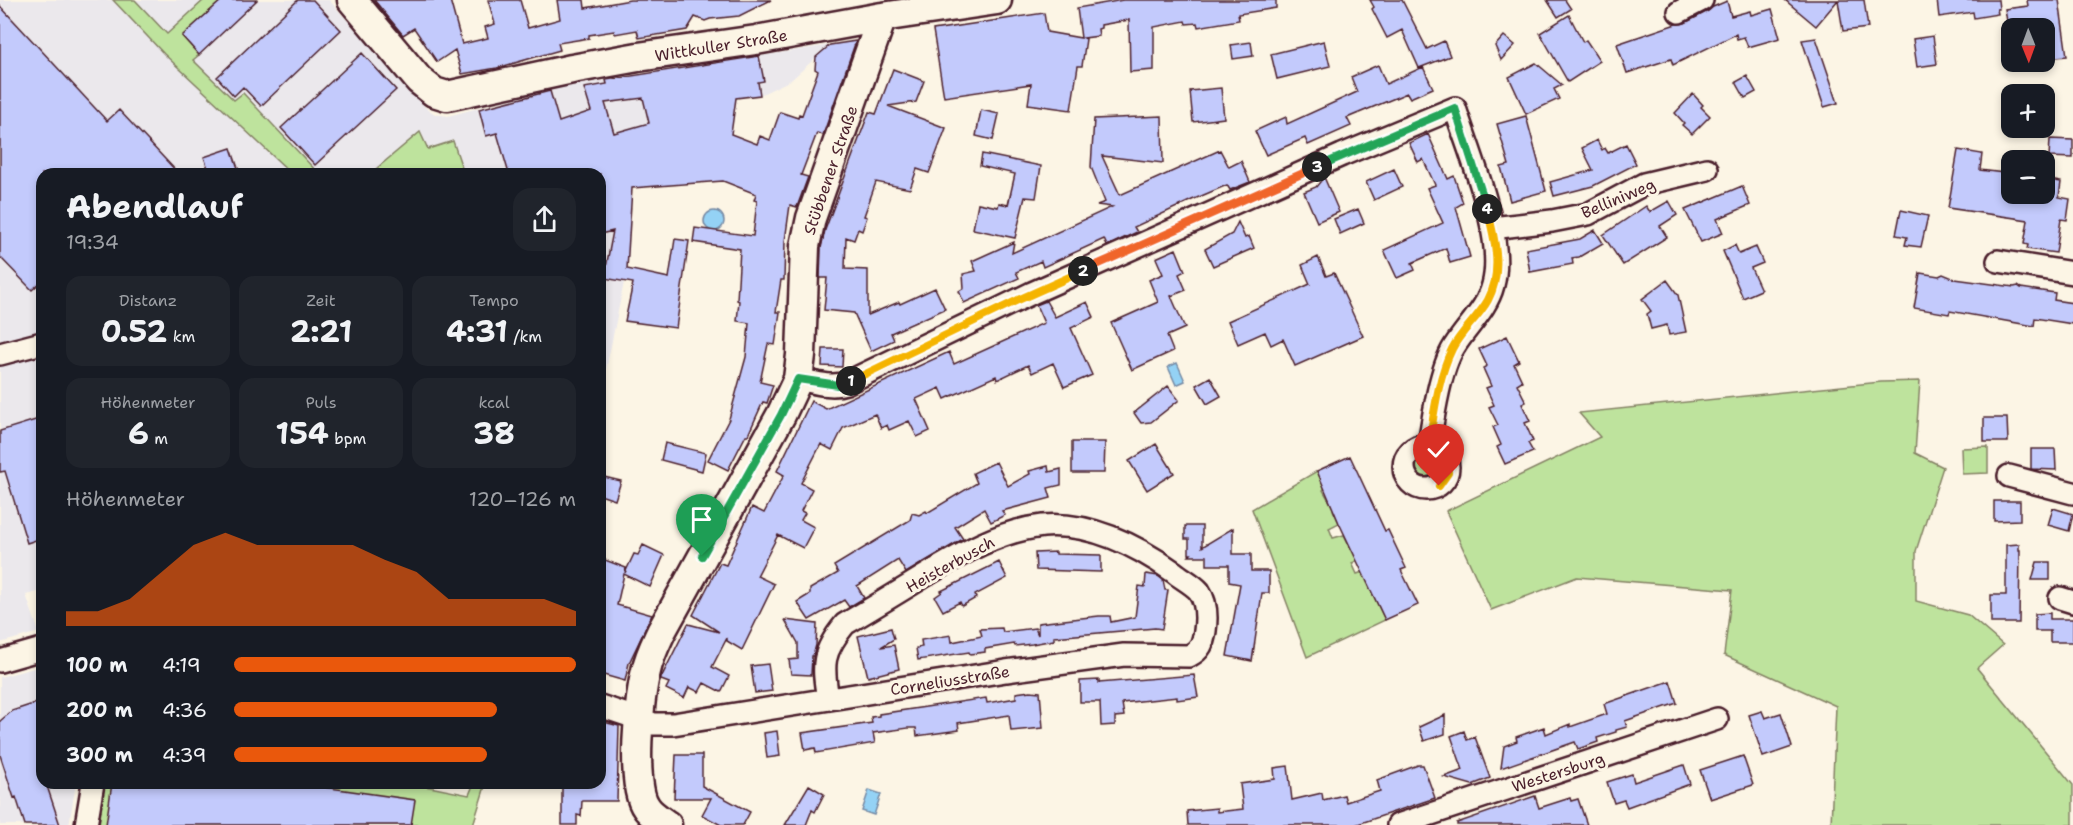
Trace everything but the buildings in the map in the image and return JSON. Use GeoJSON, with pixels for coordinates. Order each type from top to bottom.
{"type":"FeatureCollection","features":[{"type":"Feature","properties":{"kind":"street","name":"Wittkuller Straße"},"geometry":{"type":"LineString","coordinates":[[352,0],[419,80],[434,92],[447,96],[572,69],[756,40],[883,9],[997,0]]}},
{"type":"Feature","properties":{"kind":"street"},"geometry":{"type":"LineString","coordinates":[[1679,12],[1702,0]]}},
{"type":"Feature","properties":{"kind":"street","name":"Stübbener Straße"},"geometry":{"type":"LineString","coordinates":[[650,819],[639,791],[638,779],[639,720],[644,678],[652,651],[781,415],[798,379],[805,246],[811,218],[883,9]]}},
{"type":"Feature","properties":{"kind":"street"},"geometry":{"type":"LineString","coordinates":[[798,379],[828,385],[846,383],[1025,296],[1342,155],[1455,108],[1492,228],[1496,255],[1493,286],[1487,300],[1452,348],[1442,377],[1429,444]]}},
{"type":"Feature","properties":{"kind":"street","name":"Belliniweg"},"geometry":{"type":"LineString","coordinates":[[1492,228],[1588,214],[1644,184],[1707,169]]}},
{"type":"Feature","properties":{"kind":"street"},"geometry":{"type":"LineString","coordinates":[[1998,261],[2073,273]]}},
{"type":"Feature","properties":{"kind":"street"},"geometry":{"type":"LineString","coordinates":[[0,354],[36,345]]}},
{"type":"Feature","properties":{"kind":"street"},"geometry":{"type":"LineString","coordinates":[[2009,476],[2073,493]]}},
{"type":"Feature","properties":{"kind":"street","name":"Heisterbusch"},"geometry":{"type":"LineString","coordinates":[[828,699],[825,663],[831,642],[845,624],[980,544],[1015,530],[1069,526],[1107,534],[1150,555],[1198,591]]}},
{"type":"Feature","properties":{"kind":"street","name":"Corneliusstraße"},"geometry":{"type":"LineString","coordinates":[[606,708],[654,724],[673,724],[1006,671],[1124,655],[1189,656],[1197,652],[1202,645],[1207,617],[1205,605],[1198,591]]}},
{"type":"Feature","properties":{"kind":"street"},"geometry":{"type":"LineString","coordinates":[[0,662],[36,651]]}},
{"type":"Feature","properties":{"kind":"street","name":"Westersburg"},"geometry":{"type":"LineString","coordinates":[[1398,825],[1717,719]]}},
{"type":"Feature","properties":{"kind":"street"},"geometry":{"type":"LineString","coordinates":[[86,825],[92,789]]}},
{"type":"Feature","properties":{"kind":"shaded area"},"geometry":{"type":"Polygon","coordinates":[[[0,0],[329,0],[426,108],[435,114],[448,116],[550,89],[830,45],[791,80],[760,95],[737,98],[725,181],[632,188],[629,258],[606,370],[606,168],[36,168],[36,592],[26,595],[36,623],[36,633],[0,643],[0,0]]]}},
{"type":"Feature","properties":{"kind":"shaded area"},"geometry":{"type":"Polygon","coordinates":[[[36,668],[36,789],[75,789],[69,825],[0,825],[0,677],[36,668]]]}},
{"type":"Feature","properties":{"kind":"green space"},"geometry":{"type":"Polygon","coordinates":[[[113,0],[135,0],[167,34],[204,0],[222,0],[182,36],[199,55],[193,60],[234,100],[243,93],[313,168],[286,168],[164,54],[113,0]]]}},
{"type":"Feature","properties":{"kind":"green space"},"geometry":{"type":"Polygon","coordinates":[[[420,132],[428,149],[453,141],[462,168],[377,168],[420,132]]]}},
{"type":"Feature","properties":{"kind":"green space"},"geometry":{"type":"Polygon","coordinates":[[[1920,381],[1915,453],[1943,467],[1916,551],[1916,601],[1968,615],[2003,645],[1977,668],[2073,785],[2073,825],[1831,825],[1836,706],[1724,655],[1732,590],[1577,577],[1491,610],[1446,511],[1600,437],[1579,413],[1881,382],[1920,381]]]}},
{"type":"Feature","properties":{"kind":"green space"},"geometry":{"type":"Polygon","coordinates":[[[1988,447],[1988,473],[1962,474],[1961,448],[1988,447]]]}},
{"type":"Feature","properties":{"kind":"green space"},"geometry":{"type":"Polygon","coordinates":[[[1427,452],[1438,456],[1442,467],[1438,478],[1427,482],[1416,478],[1412,467],[1416,456],[1427,452]]]}},
{"type":"Feature","properties":{"kind":"green space"},"geometry":{"type":"Polygon","coordinates":[[[1317,471],[1325,488],[1323,490],[1339,523],[1329,528],[1333,538],[1344,535],[1350,547],[1356,545],[1362,558],[1352,563],[1357,574],[1368,570],[1369,586],[1385,620],[1307,657],[1252,509],[1317,471]]]}},
{"type":"Feature","properties":{"kind":"green space"},"geometry":{"type":"Polygon","coordinates":[[[104,789],[440,789],[469,795],[472,789],[484,789],[473,825],[99,825],[104,789]]]}},
{"type":"Feature","properties":{"kind":"water"},"geometry":{"type":"Polygon","coordinates":[[[714,211],[721,214],[724,221],[721,228],[714,231],[707,228],[704,221],[707,214],[714,211]]]}},
{"type":"Feature","properties":{"kind":"water"},"geometry":{"type":"Polygon","coordinates":[[[1177,363],[1185,381],[1176,385],[1168,367],[1177,363]]]}},
{"type":"Feature","properties":{"kind":"water"},"geometry":{"type":"Polygon","coordinates":[[[869,790],[881,794],[874,815],[862,811],[869,790]]]}},
{"type":"Feature","properties":{"kind":"route"},"geometry":{"type":"LineString","coordinates":[[702,556],[781,415],[798,379],[828,385],[846,383],[1018,300],[1342,155],[1455,108],[1492,228],[1496,270],[1487,300],[1452,348],[1442,377],[1429,444],[1443,451],[1449,465],[1445,480],[1439,486]]}}]}
